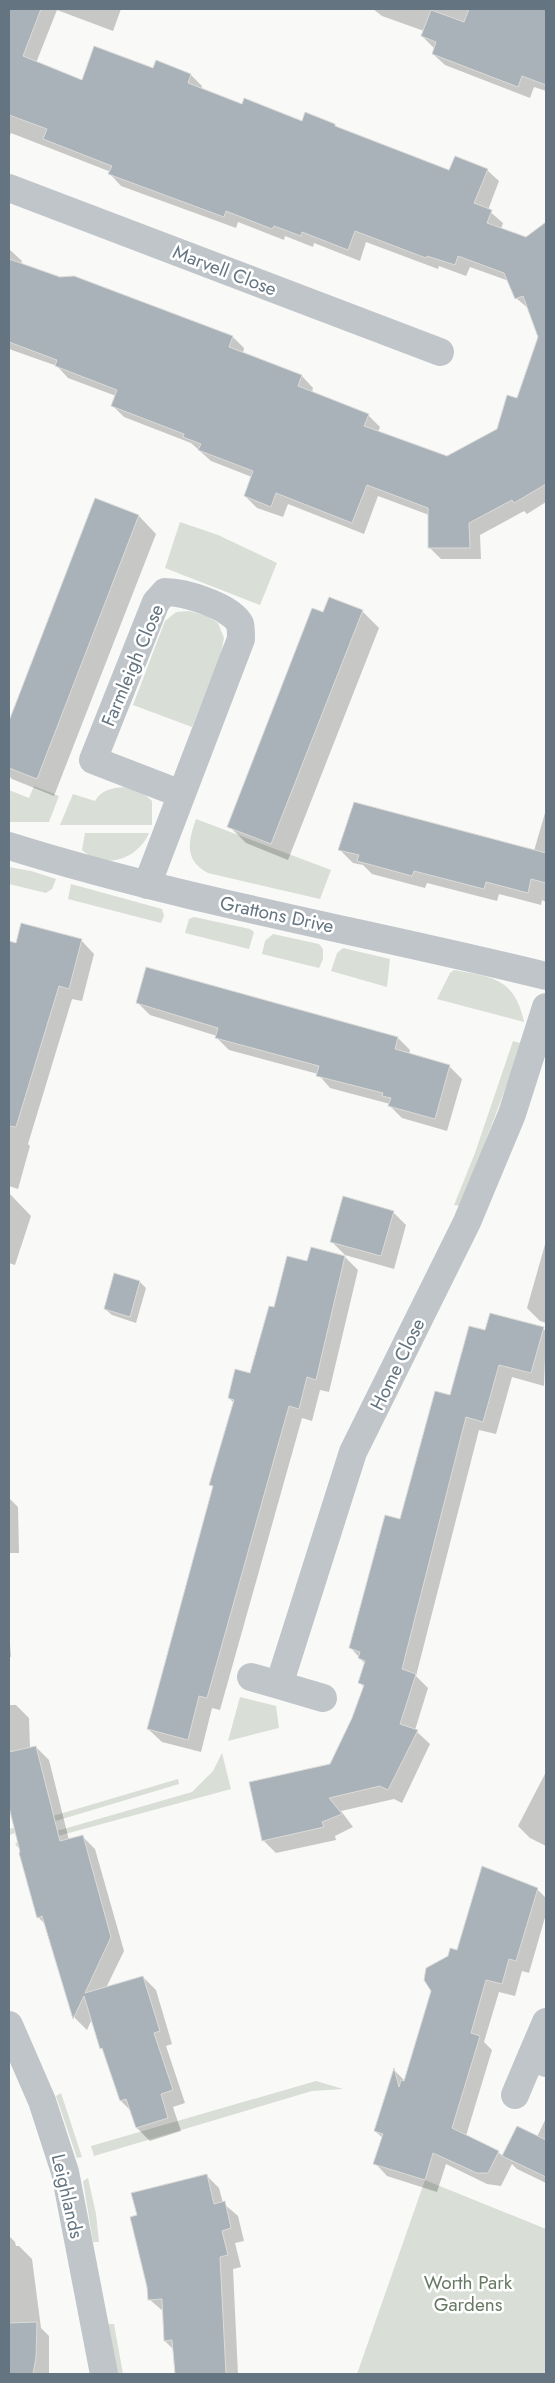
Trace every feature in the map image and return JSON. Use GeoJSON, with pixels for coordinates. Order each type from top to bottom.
{"type":"FeatureCollection","features":[{"type":"Feature","properties":{"kind":"street","name":"Marvell Close"},"geometry":{"type":"LineString","coordinates":[[9,188],[440,352]]}},
{"type":"Feature","properties":{"kind":"street","name":"Farmleigh Close"},"geometry":{"type":"LineString","coordinates":[[147,885],[241,640],[240,624],[228,611],[179,592],[166,592],[156,602],[94,760],[181,794]]}},
{"type":"Feature","properties":{"kind":"street","name":"Grattons Drive"},"geometry":{"type":"LineString","coordinates":[[9,846],[147,885],[454,953],[546,976]]}},
{"type":"Feature","properties":{"kind":"street","name":"Home Close"},"geometry":{"type":"LineString","coordinates":[[279,1685],[353,1452],[467,1222],[512,1114],[546,1007]]}},
{"type":"Feature","properties":{"kind":"street"},"geometry":{"type":"LineString","coordinates":[[251,1677],[323,1698]]}},
{"type":"Feature","properties":{"kind":"street"},"geometry":{"type":"LineString","coordinates":[[516,2095],[539,2060],[546,2022]]}},
{"type":"Feature","properties":{"kind":"street","name":"Leighlands"},"geometry":{"type":"LineString","coordinates":[[9,2025],[42,2100],[65,2172],[104,2374]]}},
{"type":"Feature","properties":{"kind":"green space"},"geometry":{"type":"Polygon","coordinates":[[[180,522],[218,535],[277,563],[260,605],[165,568],[180,522]]]}},
{"type":"Feature","properties":{"kind":"green space"},"geometry":{"type":"Polygon","coordinates":[[[189,611],[207,616],[218,623],[224,638],[221,654],[192,727],[133,705],[165,621],[176,612],[189,611]]]}},
{"type":"Feature","properties":{"kind":"green space"},"geometry":{"type":"Polygon","coordinates":[[[34,786],[59,796],[49,822],[9,822],[9,790],[29,798],[34,786]]]}},
{"type":"Feature","properties":{"kind":"green space"},"geometry":{"type":"Polygon","coordinates":[[[124,787],[142,792],[152,801],[152,825],[60,825],[73,794],[95,801],[100,794],[107,790],[124,787]]]}},
{"type":"Feature","properties":{"kind":"green space"},"geometry":{"type":"Polygon","coordinates":[[[196,819],[331,870],[320,899],[208,873],[200,868],[190,850],[191,835],[196,819]]]}},
{"type":"Feature","properties":{"kind":"green space"},"geometry":{"type":"Polygon","coordinates":[[[85,833],[149,833],[144,842],[129,856],[110,861],[100,860],[82,850],[85,833]]]}},
{"type":"Feature","properties":{"kind":"green space"},"geometry":{"type":"Polygon","coordinates":[[[9,867],[31,871],[56,879],[52,889],[46,893],[9,884],[9,867]]]}},
{"type":"Feature","properties":{"kind":"green space"},"geometry":{"type":"Polygon","coordinates":[[[71,884],[162,909],[164,916],[161,923],[68,899],[71,884]]]}},
{"type":"Feature","properties":{"kind":"green space"},"geometry":{"type":"Polygon","coordinates":[[[194,917],[250,929],[254,932],[249,949],[185,933],[189,919],[194,917]]]}},
{"type":"Feature","properties":{"kind":"green space"},"geometry":{"type":"Polygon","coordinates":[[[273,934],[319,944],[323,949],[323,959],[319,968],[262,954],[265,941],[273,934]]]}},
{"type":"Feature","properties":{"kind":"green space"},"geometry":{"type":"Polygon","coordinates":[[[343,948],[390,959],[387,987],[331,971],[337,953],[343,948]]]}},
{"type":"Feature","properties":{"kind":"green space"},"geometry":{"type":"Polygon","coordinates":[[[454,970],[480,975],[500,982],[515,996],[524,1022],[437,999],[450,973],[454,970]]]}},
{"type":"Feature","properties":{"kind":"green space"},"geometry":{"type":"Polygon","coordinates":[[[513,1041],[520,1043],[509,1079],[461,1206],[454,1205],[475,1153],[513,1041]]]}},
{"type":"Feature","properties":{"kind":"green space"},"geometry":{"type":"Polygon","coordinates":[[[240,1697],[276,1706],[279,1728],[228,1741],[240,1697]]]}},
{"type":"Feature","properties":{"kind":"green space"},"geometry":{"type":"Polygon","coordinates":[[[222,1753],[231,1789],[17,1847],[15,1843],[192,1792],[213,1771],[222,1753]]]}},
{"type":"Feature","properties":{"kind":"green space"},"geometry":{"type":"Polygon","coordinates":[[[178,1779],[179,1784],[9,1835],[9,1829],[178,1779]]]}},
{"type":"Feature","properties":{"kind":"green space"},"geometry":{"type":"Polygon","coordinates":[[[316,2081],[343,2089],[312,2091],[94,2156],[91,2146],[316,2081]]]}},
{"type":"Feature","properties":{"kind":"green space"},"geometry":{"type":"Polygon","coordinates":[[[61,2093],[82,2157],[77,2158],[56,2096],[61,2093]]]}},
{"type":"Feature","properties":{"kind":"green space"},"geometry":{"type":"Polygon","coordinates":[[[88,2178],[96,2214],[99,2242],[93,2242],[83,2181],[88,2178]]]}},
{"type":"Feature","properties":{"kind":"green space","name":"Worth Park Gardens"},"geometry":{"type":"Polygon","coordinates":[[[425,2180],[546,2229],[546,2374],[357,2374],[425,2180]]]}},
{"type":"Feature","properties":{"kind":"green space"},"geometry":{"type":"Polygon","coordinates":[[[108,2324],[114,2324],[123,2374],[116,2374],[108,2324]]]}},
{"type":"Feature","properties":{"kind":"building"},"geometry":{"type":"Polygon","coordinates":[[[9,9],[41,9],[23,56],[82,80],[94,46],[153,68],[156,60],[191,74],[188,83],[242,104],[244,98],[302,121],[305,112],[335,124],[335,126],[449,170],[455,156],[488,169],[474,203],[492,210],[487,223],[526,237],[546,222],[546,484],[514,503],[512,500],[469,523],[470,548],[428,548],[428,508],[367,485],[352,523],[276,493],[271,507],[244,496],[253,471],[198,450],[201,444],[183,437],[184,434],[111,406],[117,390],[55,366],[57,360],[9,342],[9,259],[60,277],[74,276],[233,336],[229,347],[302,375],[298,386],[369,414],[364,426],[447,456],[497,429],[507,395],[517,398],[538,337],[523,296],[515,299],[504,273],[458,256],[455,265],[427,256],[426,258],[355,231],[348,250],[302,232],[301,236],[274,226],[272,229],[226,211],[224,217],[108,174],[112,166],[43,139],[47,129],[9,115],[9,9]]]}},
{"type":"Feature","properties":{"kind":"building"},"geometry":{"type":"Polygon","coordinates":[[[469,9],[546,9],[546,85],[522,76],[518,87],[432,54],[436,42],[421,36],[431,10],[464,22],[469,9]]]}},
{"type":"Feature","properties":{"kind":"building"},"geometry":{"type":"Polygon","coordinates":[[[95,498],[139,515],[37,779],[9,768],[9,721],[95,498]]]}},
{"type":"Feature","properties":{"kind":"building"},"geometry":{"type":"Polygon","coordinates":[[[329,597],[363,610],[271,844],[227,827],[312,608],[323,612],[329,597]]]}},
{"type":"Feature","properties":{"kind":"building"},"geometry":{"type":"Polygon","coordinates":[[[354,802],[546,853],[546,883],[531,879],[528,893],[486,882],[484,889],[414,871],[412,876],[357,861],[359,855],[338,850],[354,802]]]}},
{"type":"Feature","properties":{"kind":"building"},"geometry":{"type":"Polygon","coordinates":[[[21,923],[82,939],[69,989],[59,986],[16,1127],[9,1126],[9,941],[16,943],[21,923]]]}},
{"type":"Feature","properties":{"kind":"building"},"geometry":{"type":"Polygon","coordinates":[[[146,967],[398,1037],[395,1049],[450,1065],[435,1119],[388,1106],[391,1098],[382,1096],[383,1093],[316,1076],[319,1066],[215,1038],[218,1028],[136,1003],[146,967]]]}},
{"type":"Feature","properties":{"kind":"building"},"geometry":{"type":"Polygon","coordinates":[[[343,1196],[394,1211],[381,1256],[330,1242],[343,1196]]]}},
{"type":"Feature","properties":{"kind":"building"},"geometry":{"type":"Polygon","coordinates":[[[311,1247],[345,1256],[316,1380],[307,1377],[299,1409],[289,1406],[207,1698],[199,1696],[188,1740],[147,1729],[213,1486],[209,1485],[234,1400],[228,1398],[235,1369],[250,1373],[269,1306],[274,1307],[287,1256],[307,1261],[311,1247]]]}},
{"type":"Feature","properties":{"kind":"building"},"geometry":{"type":"Polygon","coordinates":[[[114,1273],[140,1281],[130,1317],[104,1309],[114,1273]]]}},
{"type":"Feature","properties":{"kind":"building"},"geometry":{"type":"Polygon","coordinates":[[[490,1313],[544,1327],[531,1373],[499,1365],[483,1422],[466,1417],[402,1669],[416,1674],[400,1724],[418,1730],[388,1790],[380,1786],[329,1798],[342,1814],[322,1822],[324,1827],[262,1841],[249,1782],[330,1764],[352,1718],[364,1685],[358,1683],[365,1661],[358,1658],[360,1652],[349,1648],[385,1515],[400,1519],[435,1391],[450,1395],[469,1326],[485,1330],[490,1313]]]}},
{"type":"Feature","properties":{"kind":"building"},"geometry":{"type":"Polygon","coordinates":[[[36,1746],[60,1841],[83,1835],[111,1937],[85,1993],[143,1976],[160,2031],[154,2033],[173,2090],[161,2094],[168,2118],[136,2128],[126,2099],[120,2101],[102,2048],[100,2049],[84,1996],[73,2019],[42,1916],[37,1918],[19,1853],[9,1807],[9,1752],[36,1746]]]}},
{"type":"Feature","properties":{"kind":"building"},"geometry":{"type":"Polygon","coordinates":[[[482,1866],[538,1888],[516,1961],[509,1959],[502,1984],[486,1980],[471,2033],[480,2036],[452,2128],[499,2151],[488,2173],[477,2173],[433,2153],[425,2180],[373,2164],[383,2134],[374,2131],[394,2068],[399,2087],[401,2080],[404,2081],[431,1991],[424,1980],[426,1968],[448,1956],[450,1948],[457,1950],[482,1866]]]}},
{"type":"Feature","properties":{"kind":"building"},"geometry":{"type":"Polygon","coordinates":[[[517,2126],[546,2140],[546,2177],[502,2156],[517,2126]]]}},
{"type":"Feature","properties":{"kind":"building"},"geometry":{"type":"Polygon","coordinates":[[[207,2174],[214,2204],[225,2201],[231,2228],[222,2231],[228,2255],[220,2257],[226,2374],[175,2374],[172,2340],[164,2341],[162,2299],[148,2300],[147,2287],[130,2217],[137,2215],[131,2193],[207,2174]]]}},
{"type":"Feature","properties":{"kind":"building"},"geometry":{"type":"Polygon","coordinates":[[[37,2322],[36,2357],[33,2374],[9,2374],[9,2323],[37,2322]]]}}]}
